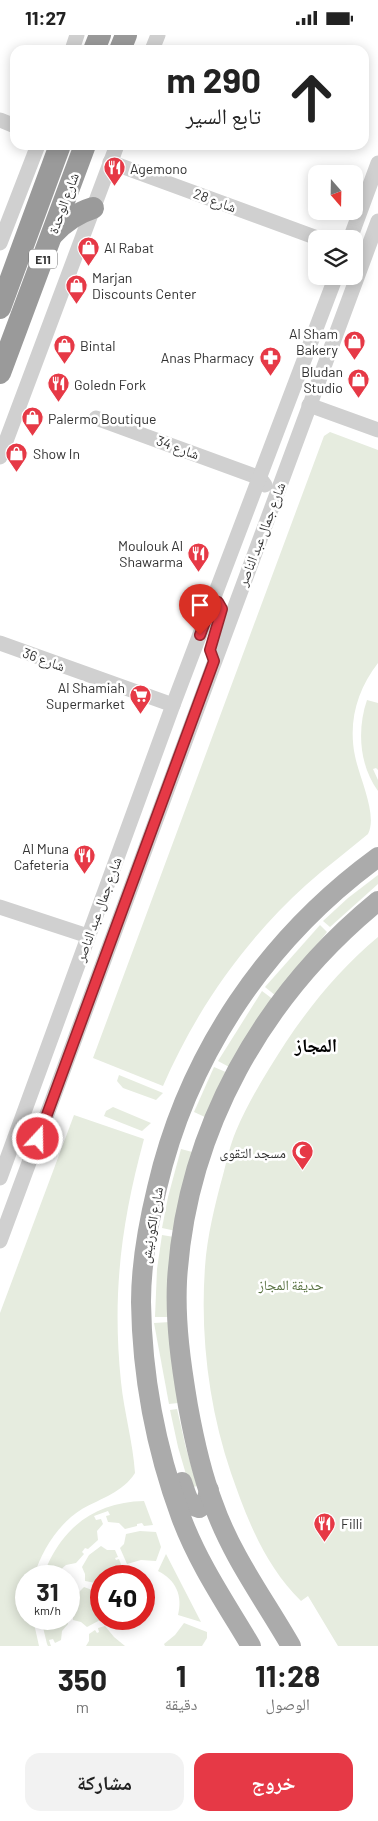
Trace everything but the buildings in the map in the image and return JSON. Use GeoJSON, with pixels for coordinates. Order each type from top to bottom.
{"type":"FeatureCollection","features":[{"type":"Feature","properties":{"kind":"highway","name":"شارع الوحدة"},"geometry":{"type":"LineString","coordinates":[[0,308],[58,150]]}},
{"type":"Feature","properties":{"kind":"highway","name":"شارع الوحدة"},"geometry":{"type":"LineString","coordinates":[[0,373],[83,150]]}},
{"type":"Feature","properties":{"kind":"highway"},"geometry":{"type":"LineString","coordinates":[[51,237],[69,219],[80,212],[93,208]]}},
{"type":"Feature","properties":{"kind":"main road","name":"شارع الكورنيش"},"geometry":{"type":"LineString","coordinates":[[251,1646],[210,1577],[189,1536],[180,1515],[161,1451],[148,1381],[143,1333],[141,1301],[146,1244],[160,1173],[177,1120],[195,1076],[213,1042],[256,975],[294,931],[343,884],[378,857]]}},
{"type":"Feature","properties":{"kind":"main road"},"geometry":{"type":"LineString","coordinates":[[291,1646],[239,1561],[225,1533],[209,1490],[196,1445],[186,1393],[177,1314],[180,1250],[191,1187],[201,1154],[225,1094],[243,1059],[259,1031],[284,996],[319,955],[378,901]]}},
{"type":"Feature","properties":{"kind":"main road"},"geometry":{"type":"LineString","coordinates":[[161,1451],[167,1453],[176,1463],[190,1504],[194,1507],[203,1506],[208,1499],[209,1490]]}},
{"type":"Feature","properties":{"kind":"street"},"geometry":{"type":"LineString","coordinates":[[0,243],[35,150]]}},
{"type":"Feature","properties":{"kind":"street"},"geometry":{"type":"LineString","coordinates":[[0,457],[115,150]]}},
{"type":"Feature","properties":{"kind":"street","name":"شارع 28"},"geometry":{"type":"LineString","coordinates":[[110,162],[308,235]]}},
{"type":"Feature","properties":{"kind":"street"},"geometry":{"type":"LineString","coordinates":[[353,230],[378,163]]}},
{"type":"Feature","properties":{"kind":"street","name":"شارع جمال عبد الناصر"},"geometry":{"type":"LineString","coordinates":[[0,1241],[309,405],[374,238],[378,221]]}},
{"type":"Feature","properties":{"kind":"street","name":"شارع جمال عبد الناصر"},"geometry":{"type":"LineString","coordinates":[[0,1178],[174,705],[333,285]]}},
{"type":"Feature","properties":{"kind":"street"},"geometry":{"type":"LineString","coordinates":[[309,405],[378,430]]}},
{"type":"Feature","properties":{"kind":"street","name":"شارع 34"},"geometry":{"type":"LineString","coordinates":[[96,417],[260,478]]}},
{"type":"Feature","properties":{"kind":"street"},"geometry":{"type":"LineString","coordinates":[[260,478],[264,481],[265,487],[252,527],[254,530],[262,533]]}},
{"type":"Feature","properties":{"kind":"street"},"geometry":{"type":"LineString","coordinates":[[213,601],[221,605],[222,609],[210,650],[214,661]]}},
{"type":"Feature","properties":{"kind":"street","name":"شارع 36"},"geometry":{"type":"LineString","coordinates":[[0,643],[174,705]]}},
{"type":"Feature","properties":{"kind":"street"},"geometry":{"type":"LineString","coordinates":[[0,907],[88,936]]}},
{"type":"Feature","properties":{"kind":"green space"},"geometry":{"type":"Polygon","coordinates":[[[330,432],[378,450],[378,663],[360,695],[356,707],[353,731],[355,756],[371,817],[368,834],[314,878],[283,907],[242,953],[206,1004],[163,1086],[93,1058],[324,436],[330,432]]]}},
{"type":"Feature","properties":{"kind":"green space"},"geometry":{"type":"Polygon","coordinates":[[[367,700],[378,703],[378,770],[376,768],[373,769],[378,780],[378,791],[367,770],[362,747],[362,723],[367,700]]]}},
{"type":"Feature","properties":{"kind":"green space"},"geometry":{"type":"Polygon","coordinates":[[[378,875],[378,884],[330,927],[323,921],[348,898],[378,875]]]}},
{"type":"Feature","properties":{"kind":"green space"},"geometry":{"type":"Polygon","coordinates":[[[320,925],[327,932],[276,996],[265,987],[320,925]]]}},
{"type":"Feature","properties":{"kind":"green space","name":"حديقة المجاز"},"geometry":{"type":"Polygon","coordinates":[[[378,937],[378,1646],[338,1646],[308,1596],[301,1601],[277,1573],[267,1557],[258,1541],[231,1473],[217,1423],[208,1371],[204,1319],[205,1267],[212,1221],[227,1158],[234,1136],[259,1085],[306,1013],[340,973],[378,937]]]}},
{"type":"Feature","properties":{"kind":"green space"},"geometry":{"type":"Polygon","coordinates":[[[262,991],[274,1000],[231,1068],[218,1061],[262,991]]]}},
{"type":"Feature","properties":{"kind":"green space"},"geometry":{"type":"Polygon","coordinates":[[[214,1067],[228,1073],[207,1118],[194,1112],[214,1067]]]}},
{"type":"Feature","properties":{"kind":"green space"},"geometry":{"type":"Polygon","coordinates":[[[119,1075],[163,1093],[156,1100],[123,1088],[117,1081],[119,1075]]]}},
{"type":"Feature","properties":{"kind":"green space"},"geometry":{"type":"Polygon","coordinates":[[[113,1107],[151,1123],[142,1131],[104,1116],[106,1111],[113,1107]]]}},
{"type":"Feature","properties":{"kind":"green space"},"geometry":{"type":"Polygon","coordinates":[[[74,1115],[144,1139],[129,1200],[120,1259],[118,1289],[118,1350],[124,1405],[135,1473],[118,1490],[73,1515],[52,1538],[39,1565],[15,1565],[15,1630],[35,1630],[39,1646],[0,1646],[0,1313],[74,1115]]]}},
{"type":"Feature","properties":{"kind":"green space"},"geometry":{"type":"Polygon","coordinates":[[[181,1149],[196,1153],[176,1231],[162,1228],[181,1149]]]}},
{"type":"Feature","properties":{"kind":"green space"},"geometry":{"type":"Polygon","coordinates":[[[162,1235],[174,1237],[170,1317],[155,1317],[157,1269],[162,1235]]]}},
{"type":"Feature","properties":{"kind":"green space"},"geometry":{"type":"Polygon","coordinates":[[[170,1322],[178,1403],[169,1404],[154,1323],[170,1322]]]}},
{"type":"Feature","properties":{"kind":"green space"},"geometry":{"type":"Polygon","coordinates":[[[177,1409],[197,1486],[190,1488],[170,1410],[177,1409]]]}},
{"type":"Feature","properties":{"kind":"green space"},"geometry":{"type":"Polygon","coordinates":[[[144,1501],[153,1525],[144,1526],[142,1523],[125,1529],[119,1523],[108,1522],[106,1516],[110,1515],[108,1511],[94,1516],[96,1520],[101,1519],[103,1524],[97,1531],[98,1540],[88,1549],[85,1548],[82,1552],[84,1554],[76,1563],[48,1565],[64,1538],[85,1518],[98,1511],[127,1502],[144,1501]]]}},
{"type":"Feature","properties":{"kind":"green space"},"geometry":{"type":"Polygon","coordinates":[[[140,1531],[156,1532],[161,1547],[156,1561],[141,1560],[127,1564],[120,1548],[124,1544],[126,1534],[140,1531]]]}},
{"type":"Feature","properties":{"kind":"green space"},"geometry":{"type":"Polygon","coordinates":[[[101,1546],[107,1550],[115,1550],[118,1557],[115,1558],[116,1560],[119,1559],[121,1565],[90,1565],[90,1582],[85,1581],[82,1567],[89,1555],[101,1546]]]}},
{"type":"Feature","properties":{"kind":"green space"},"geometry":{"type":"Polygon","coordinates":[[[166,1554],[201,1622],[178,1615],[180,1601],[177,1589],[169,1579],[158,1571],[166,1554]]]}},
{"type":"Feature","properties":{"kind":"green space"},"geometry":{"type":"Polygon","coordinates":[[[84,1587],[90,1589],[90,1625],[87,1627],[80,1622],[80,1591],[84,1587]]]}},
{"type":"Feature","properties":{"kind":"green space"},"geometry":{"type":"Polygon","coordinates":[[[184,1623],[207,1632],[207,1638],[202,1646],[165,1646],[164,1644],[175,1635],[184,1623]]]}},
{"type":"Feature","properties":{"kind":"green space"},"geometry":{"type":"Polygon","coordinates":[[[44,1630],[63,1630],[61,1640],[55,1643],[53,1639],[49,1640],[51,1646],[47,1644],[44,1630]]]}},
{"type":"Feature","properties":{"kind":"green space"},"geometry":{"type":"Polygon","coordinates":[[[95,1630],[97,1633],[98,1630],[108,1630],[125,1646],[86,1646],[89,1641],[89,1634],[95,1630]]]}},
{"type":"Feature","properties":{"kind":"place","name":"Agemono"},"geometry":{"type":"Point","coordinates":[114,187]}},
{"type":"Feature","properties":{"kind":"place","name":"Al Rabat"},"geometry":{"type":"Point","coordinates":[88,266]}},
{"type":"Feature","properties":{"kind":"place","name":"Marjan Discounts Center"},"geometry":{"type":"Point","coordinates":[76,304]}},
{"type":"Feature","properties":{"kind":"place","name":"Al Sham Bakery"},"geometry":{"type":"Point","coordinates":[354,360]}},
{"type":"Feature","properties":{"kind":"place","name":"Bintal"},"geometry":{"type":"Point","coordinates":[64,364]}},
{"type":"Feature","properties":{"kind":"place","name":"Anas Pharmacy"},"geometry":{"type":"Point","coordinates":[270,376]}},
{"type":"Feature","properties":{"kind":"place","name":"Bludan Studio"},"geometry":{"type":"Point","coordinates":[359,398]}},
{"type":"Feature","properties":{"kind":"place","name":"Goledn Fork"},"geometry":{"type":"Point","coordinates":[58,403]}},
{"type":"Feature","properties":{"kind":"place","name":"Palermo Boutique"},"geometry":{"type":"Point","coordinates":[32,437]}},
{"type":"Feature","properties":{"kind":"place","name":"Show In"},"geometry":{"type":"Point","coordinates":[17,472]}},
{"type":"Feature","properties":{"kind":"place","name":"Moulouk Al Shawarma"},"geometry":{"type":"Point","coordinates":[199,572]}},
{"type":"Feature","properties":{"kind":"place","name":"Al Shamiah Supermarket"},"geometry":{"type":"Point","coordinates":[141,714]}},
{"type":"Feature","properties":{"kind":"place","name":"Al Muna Cafeteria"},"geometry":{"type":"Point","coordinates":[85,875]}},
{"type":"Feature","properties":{"kind":"place","name":"مسجد التقوى"},"geometry":{"type":"Point","coordinates":[302,1171]}},
{"type":"Feature","properties":{"kind":"place","name":"Filli"},"geometry":{"type":"Point","coordinates":[325,1542]}},
{"type":"Feature","properties":{"kind":"district","name":"المجاز"},"geometry":{"type":"Point","coordinates":[316,1044]}},
{"type":"Feature","properties":{"kind":"route"},"geometry":{"type":"LineString","coordinates":[[38,1139],[214,661],[210,650],[222,609],[218,602],[213,601],[200,635]]}}]}
